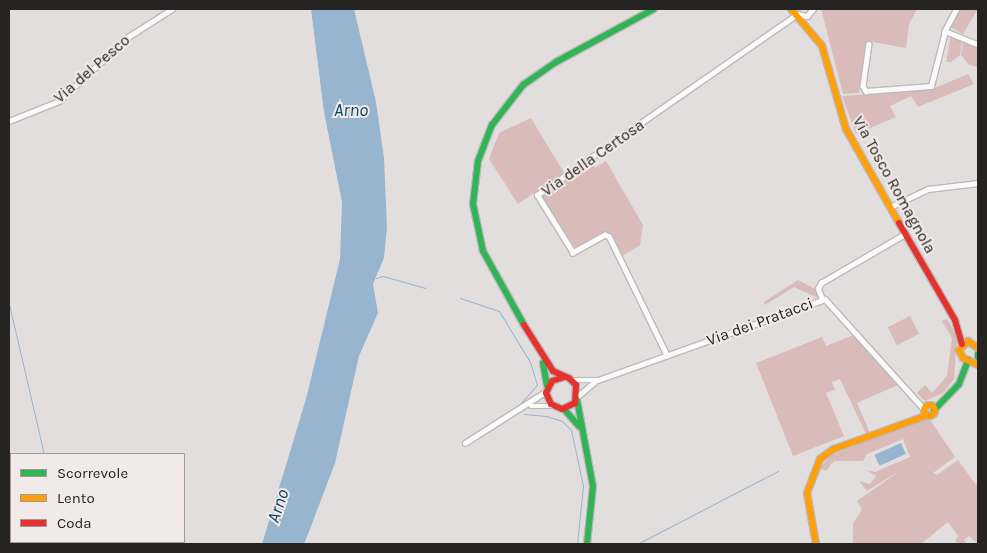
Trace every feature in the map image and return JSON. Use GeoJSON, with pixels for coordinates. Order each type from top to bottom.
{"type":"FeatureCollection","features":[{"type":"Feature","properties":{"kind":"main road"},"geometry":{"type":"LineString","coordinates":[[587,544],[593,486],[576,385],[552,370],[534,344],[494,276],[478,238],[473,197],[480,152],[499,113],[527,82],[556,62],[654,9]]}},
{"type":"Feature","properties":{"kind":"main road","name":"Via Tosco Romagnola"},"geometry":{"type":"LineString","coordinates":[[791,9],[796,11],[824,48],[846,129],[955,320],[976,344]]}},
{"type":"Feature","properties":{"kind":"main road","name":"Via Tosco Romagnola"},"geometry":{"type":"LineString","coordinates":[[955,320],[962,344]]}},
{"type":"Feature","properties":{"kind":"main road"},"geometry":{"type":"LineString","coordinates":[[534,344],[546,372],[547,389],[553,406],[564,409],[584,436]]}},
{"type":"Feature","properties":{"kind":"main road"},"geometry":{"type":"LineString","coordinates":[[956,388],[962,344],[976,344]]}},
{"type":"Feature","properties":{"kind":"main road"},"geometry":{"type":"LineString","coordinates":[[960,354],[978,366]]}},
{"type":"Feature","properties":{"kind":"main road"},"geometry":{"type":"LineString","coordinates":[[816,543],[807,493],[818,461],[831,451],[911,420],[956,388],[969,360],[978,355]]}},
{"type":"Feature","properties":{"kind":"main road"},"geometry":{"type":"LineString","coordinates":[[547,389],[554,379],[566,378]]}},
{"type":"Feature","properties":{"kind":"main road"},"geometry":{"type":"LineString","coordinates":[[564,409],[577,398]]}},
{"type":"Feature","properties":{"kind":"street","name":"Via del Pesco"},"geometry":{"type":"LineString","coordinates":[[9,120],[59,100],[128,37],[172,9]]}},
{"type":"Feature","properties":{"kind":"street"},"geometry":{"type":"LineString","coordinates":[[796,11],[807,16],[814,9]]}},
{"type":"Feature","properties":{"kind":"street"},"geometry":{"type":"LineString","coordinates":[[869,44],[865,90],[928,87],[934,81],[944,32],[956,9]]}},
{"type":"Feature","properties":{"kind":"street","name":"Via della Certosa"},"geometry":{"type":"LineString","coordinates":[[667,356],[609,236],[573,253],[537,195],[796,11]]}},
{"type":"Feature","properties":{"kind":"street"},"geometry":{"type":"LineString","coordinates":[[944,32],[978,44]]}},
{"type":"Feature","properties":{"kind":"street"},"geometry":{"type":"LineString","coordinates":[[890,207],[929,188],[977,184]]}},
{"type":"Feature","properties":{"kind":"street"},"geometry":{"type":"LineString","coordinates":[[822,299],[818,290],[821,283],[905,234]]}},
{"type":"Feature","properties":{"kind":"street","name":"Via dei Pratacci"},"geometry":{"type":"LineString","coordinates":[[577,398],[598,380],[822,299],[831,302],[914,397],[927,409]]}},
{"type":"Feature","properties":{"kind":"street","name":"Via dei Pratacci"},"geometry":{"type":"LineString","coordinates":[[566,378],[598,380]]}},
{"type":"Feature","properties":{"kind":"street"},"geometry":{"type":"LineString","coordinates":[[465,443],[525,408],[547,389]]}},
{"type":"Feature","properties":{"kind":"street"},"geometry":{"type":"LineString","coordinates":[[525,408],[540,404],[553,406]]}},
{"type":"Feature","properties":{"kind":"shaded area"},"geometry":{"type":"Polygon","coordinates":[[[821,9],[917,9],[909,24],[906,48],[867,41],[859,93],[843,94],[821,9]]]}},
{"type":"Feature","properties":{"kind":"shaded area"},"geometry":{"type":"Polygon","coordinates":[[[960,9],[978,9],[963,34],[950,27],[960,9]]]}},
{"type":"Feature","properties":{"kind":"shaded area"},"geometry":{"type":"Polygon","coordinates":[[[951,36],[962,41],[960,55],[951,62],[946,62],[951,36]]]}},
{"type":"Feature","properties":{"kind":"shaded area"},"geometry":{"type":"Polygon","coordinates":[[[963,42],[978,48],[978,67],[969,65],[961,55],[963,42]]]}},
{"type":"Feature","properties":{"kind":"shaded area"},"geometry":{"type":"Polygon","coordinates":[[[968,74],[974,84],[918,107],[911,96],[890,106],[896,117],[856,134],[842,96],[930,90],[968,74]]]}},
{"type":"Feature","properties":{"kind":"shaded area"},"geometry":{"type":"Polygon","coordinates":[[[531,118],[566,176],[589,161],[595,168],[606,161],[643,225],[640,245],[622,256],[608,232],[576,249],[538,190],[518,204],[489,159],[499,133],[531,118]]]}},
{"type":"Feature","properties":{"kind":"shaded area"},"geometry":{"type":"Polygon","coordinates":[[[798,280],[815,289],[818,298],[794,287],[765,305],[764,302],[798,280]]]}},
{"type":"Feature","properties":{"kind":"shaded area"},"geometry":{"type":"Polygon","coordinates":[[[910,316],[919,334],[897,345],[888,327],[910,316]]]}},
{"type":"Feature","properties":{"kind":"shaded area"},"geometry":{"type":"Polygon","coordinates":[[[947,319],[957,336],[954,379],[943,393],[925,401],[917,393],[925,385],[932,393],[947,376],[952,338],[942,321],[947,319]]]}},
{"type":"Feature","properties":{"kind":"shaded area"},"geometry":{"type":"Polygon","coordinates":[[[856,334],[900,384],[857,403],[870,433],[866,434],[840,379],[832,382],[835,390],[826,393],[844,436],[793,456],[756,363],[822,337],[826,346],[856,334]]]}},
{"type":"Feature","properties":{"kind":"shaded area"},"geometry":{"type":"Polygon","coordinates":[[[919,420],[930,420],[955,457],[933,473],[937,475],[958,460],[976,485],[978,483],[978,544],[969,536],[964,540],[967,544],[958,544],[955,540],[958,536],[948,522],[921,544],[853,544],[853,524],[862,509],[857,501],[901,470],[867,491],[859,481],[870,484],[876,476],[866,470],[875,472],[910,457],[903,439],[867,454],[863,461],[834,461],[826,471],[820,468],[832,455],[919,420]]]}},
{"type":"Feature","properties":{"kind":"water","name":"Arno"},"geometry":{"type":"Polygon","coordinates":[[[311,9],[354,9],[376,102],[384,158],[387,228],[384,258],[373,284],[378,313],[359,356],[335,463],[308,534],[304,544],[262,544],[306,399],[340,259],[342,202],[324,112],[311,9]]]}},
{"type":"Feature","properties":{"kind":"water"},"geometry":{"type":"Polygon","coordinates":[[[901,443],[906,454],[879,466],[875,455],[901,443]]]}},
{"type":"Feature","properties":{"kind":"waterway"},"geometry":{"type":"LineString","coordinates":[[376,278],[383,276],[425,288]]}},
{"type":"Feature","properties":{"kind":"waterway"},"geometry":{"type":"LineString","coordinates":[[460,298],[499,311],[530,362],[537,385],[519,405]]}},
{"type":"Feature","properties":{"kind":"waterway"},"geometry":{"type":"LineString","coordinates":[[9,304],[44,453]]}},
{"type":"Feature","properties":{"kind":"waterway"},"geometry":{"type":"LineString","coordinates":[[524,414],[546,416],[562,421],[571,430],[583,486],[577,544]]}},
{"type":"Feature","properties":{"kind":"waterway"},"geometry":{"type":"LineString","coordinates":[[637,544],[778,471]]}},
{"type":"Feature","properties":{"kind":"traffic: fast"},"geometry":{"type":"LineString","coordinates":[[524,325],[483,251],[473,204],[478,161],[492,125],[523,85],[556,62],[654,9]]}},
{"type":"Feature","properties":{"kind":"traffic: fast"},"geometry":{"type":"LineString","coordinates":[[934,410],[959,384],[968,360]]}},
{"type":"Feature","properties":{"kind":"traffic: fast"},"geometry":{"type":"LineString","coordinates":[[543,363],[547,386]]}},
{"type":"Feature","properties":{"kind":"traffic: fast"},"geometry":{"type":"LineString","coordinates":[[577,400],[593,486],[587,544]]}},
{"type":"Feature","properties":{"kind":"traffic: fast"},"geometry":{"type":"LineString","coordinates":[[564,409],[579,426]]}},
{"type":"Feature","properties":{"kind":"traffic: slow"},"geometry":{"type":"LineString","coordinates":[[791,9],[822,46],[846,129],[899,223]]}},
{"type":"Feature","properties":{"kind":"traffic: slow"},"geometry":{"type":"LineString","coordinates":[[978,348],[968,341],[959,350],[963,358],[978,365]]}},
{"type":"Feature","properties":{"kind":"traffic: slow"},"geometry":{"type":"LineString","coordinates":[[927,405],[931,405],[934,410],[933,414],[927,415],[924,412],[924,408],[927,405]]}},
{"type":"Feature","properties":{"kind":"traffic: slow"},"geometry":{"type":"LineString","coordinates":[[816,544],[807,493],[820,459],[834,449],[928,415]]}},
{"type":"Feature","properties":{"kind":"traffic: jam"},"geometry":{"type":"LineString","coordinates":[[899,223],[955,320],[962,344]]}},
{"type":"Feature","properties":{"kind":"traffic: jam"},"geometry":{"type":"LineString","coordinates":[[524,325],[553,371],[569,378],[576,385],[575,403],[562,409],[551,404],[546,393],[552,381],[564,377]]}}]}
